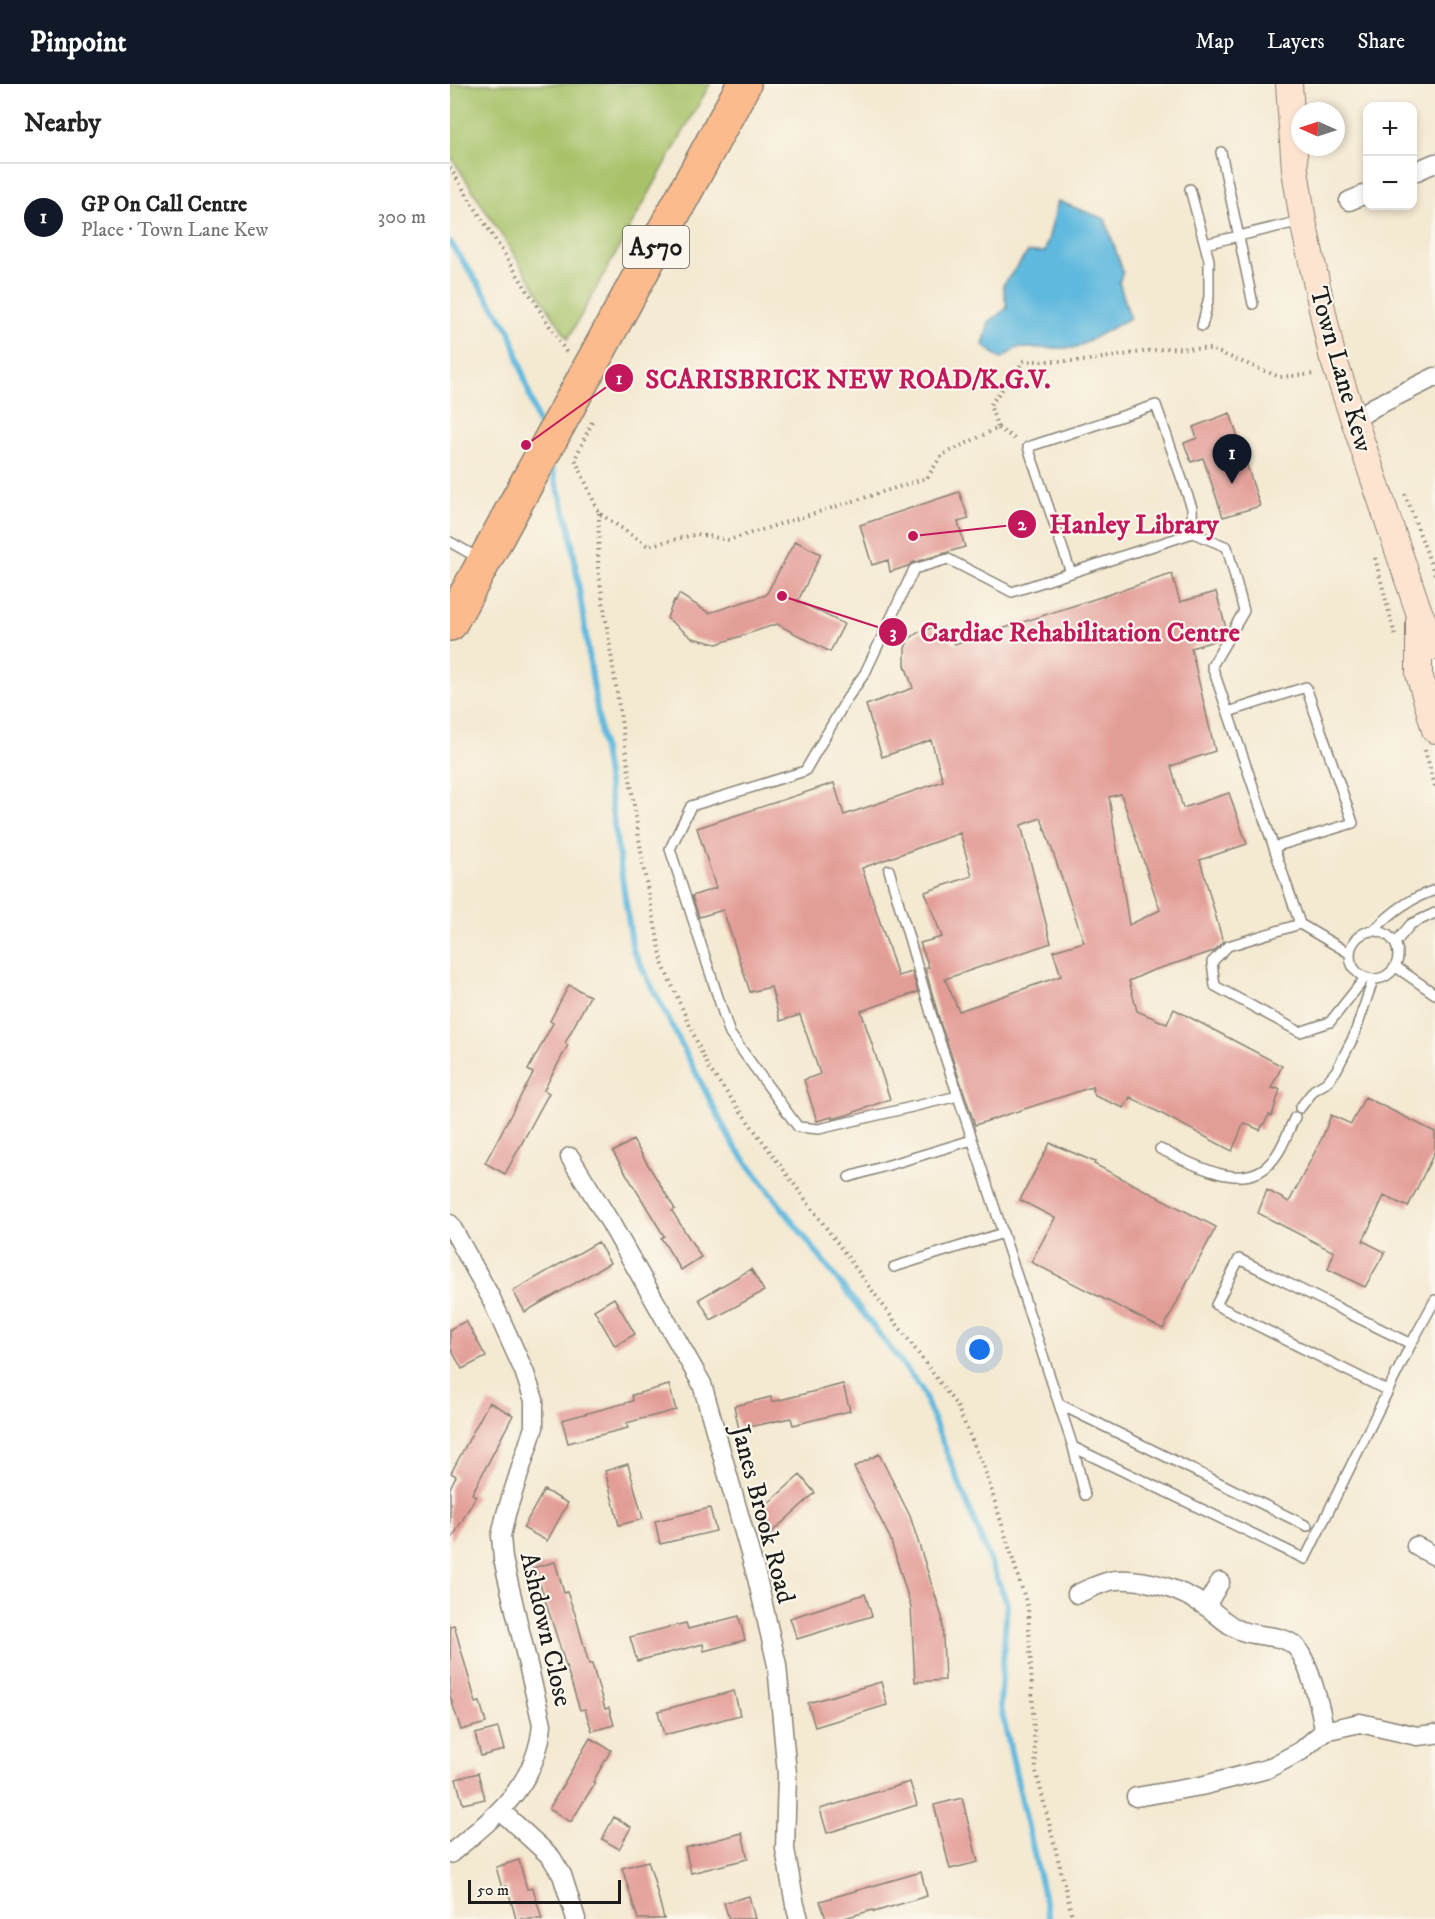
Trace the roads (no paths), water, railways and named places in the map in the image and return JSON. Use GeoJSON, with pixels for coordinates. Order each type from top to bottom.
{"type":"FeatureCollection","features":[{"type":"Feature","properties":{"kind":"highway","name":"A570"},"geometry":{"type":"LineString","coordinates":[[450,624],[524,490],[581,413],[744,84]]}},
{"type":"Feature","properties":{"kind":"street","name":"Town Lane Kew"},"geometry":{"type":"LineString","coordinates":[[1289,84],[1295,170],[1303,221],[1332,355],[1419,612],[1435,647]]}},
{"type":"Feature","properties":{"kind":"street"},"geometry":{"type":"LineString","coordinates":[[1417,171],[1435,163]]}},
{"type":"Feature","properties":{"kind":"street"},"geometry":{"type":"LineString","coordinates":[[1349,201],[1363,195]]}},
{"type":"Feature","properties":{"kind":"street"},"geometry":{"type":"LineString","coordinates":[[1355,419],[1435,377]]}},
{"type":"Feature","properties":{"kind":"street","name":"Town Lane Kew"},"geometry":{"type":"LineString","coordinates":[[1419,612],[1419,675],[1430,739]]}},
{"type":"Feature","properties":{"kind":"street","name":"Janes Brook Road"},"geometry":{"type":"LineString","coordinates":[[570,1157],[610,1222],[702,1384],[758,1578],[777,1665],[787,1774],[785,1849],[799,1919]]}},
{"type":"Feature","properties":{"kind":"street","name":"Ashdown Close"},"geometry":{"type":"LineString","coordinates":[[450,1224],[490,1296],[524,1371],[534,1400],[534,1427],[501,1536],[503,1559],[542,1724],[540,1745],[531,1770],[501,1811],[450,1854]]}},
{"type":"Feature","properties":{"kind":"street"},"geometry":{"type":"LineString","coordinates":[[1416,1546],[1435,1556]]}},
{"type":"Feature","properties":{"kind":"street"},"geometry":{"type":"LineString","coordinates":[[1077,1594],[1114,1580],[1139,1581],[1161,1586],[1184,1594],[1206,1606],[1236,1629],[1293,1644],[1302,1655],[1322,1716],[1324,1731]]}},
{"type":"Feature","properties":{"kind":"street"},"geometry":{"type":"LineString","coordinates":[[1206,1606],[1220,1582]]}},
{"type":"Feature","properties":{"kind":"street"},"geometry":{"type":"LineString","coordinates":[[1136,1797],[1201,1786],[1267,1769],[1301,1751],[1324,1731],[1360,1723],[1417,1736],[1435,1734]]}},
{"type":"Feature","properties":{"kind":"street"},"geometry":{"type":"LineString","coordinates":[[501,1811],[551,1857],[562,1875],[576,1919]]}},
{"type":"Feature","properties":{"kind":"lane"},"geometry":{"type":"LineString","coordinates":[[1221,152],[1253,304]]}},
{"type":"Feature","properties":{"kind":"lane"},"geometry":{"type":"LineString","coordinates":[[1190,189],[1209,260],[1209,297],[1202,326]]}},
{"type":"Feature","properties":{"kind":"lane"},"geometry":{"type":"LineString","coordinates":[[1205,244],[1303,221]]}},
{"type":"Feature","properties":{"kind":"lane"},"geometry":{"type":"LineString","coordinates":[[1071,573],[1028,447],[1156,405],[1192,508],[1193,533]]}},
{"type":"Feature","properties":{"kind":"lane"},"geometry":{"type":"LineString","coordinates":[[957,1096],[819,1129],[798,1127],[730,1034],[670,849],[691,806],[805,771],[848,697],[865,673],[914,569],[948,559],[1012,592],[1193,533],[1227,547],[1245,611],[1212,666],[1300,924],[1349,953]]}},
{"type":"Feature","properties":{"kind":"lane"},"geometry":{"type":"LineString","coordinates":[[450,542],[484,561]]}},
{"type":"Feature","properties":{"kind":"lane"},"geometry":{"type":"LineString","coordinates":[[1228,712],[1306,687],[1353,824],[1274,847]]}},
{"type":"Feature","properties":{"kind":"lane"},"geometry":{"type":"LineString","coordinates":[[889,870],[957,1096],[1073,1447],[1084,1495]]}},
{"type":"Feature","properties":{"kind":"lane"},"geometry":{"type":"LineString","coordinates":[[1373,931],[1393,910],[1435,890]]}},
{"type":"Feature","properties":{"kind":"lane"},"geometry":{"type":"LineString","coordinates":[[1395,942],[1411,924],[1435,913]]}},
{"type":"Feature","properties":{"kind":"lane"},"geometry":{"type":"LineString","coordinates":[[1300,924],[1228,946],[1212,962],[1215,986],[1300,1032],[1330,1022],[1369,979]]}},
{"type":"Feature","properties":{"kind":"lane"},"geometry":{"type":"LineString","coordinates":[[1373,931],[1382,932],[1395,942],[1398,951],[1396,967],[1381,979],[1369,979],[1353,969],[1349,953],[1357,938],[1373,931]]}},
{"type":"Feature","properties":{"kind":"lane"},"geometry":{"type":"LineString","coordinates":[[1396,967],[1435,994]]}},
{"type":"Feature","properties":{"kind":"lane"},"geometry":{"type":"LineString","coordinates":[[1300,1108],[1314,1090],[1326,1083],[1336,1071],[1354,1036],[1369,979]]}},
{"type":"Feature","properties":{"kind":"lane"},"geometry":{"type":"LineString","coordinates":[[1160,1149],[1214,1173],[1230,1176],[1250,1174],[1264,1170],[1274,1160],[1295,1117]]}},
{"type":"Feature","properties":{"kind":"lane"},"geometry":{"type":"LineString","coordinates":[[849,1177],[972,1140]]}},
{"type":"Feature","properties":{"kind":"lane"},"geometry":{"type":"LineString","coordinates":[[894,1267],[1003,1233]]}},
{"type":"Feature","properties":{"kind":"lane"},"geometry":{"type":"LineString","coordinates":[[1388,1391],[1216,1305],[1239,1259],[1411,1344]]}},
{"type":"Feature","properties":{"kind":"lane"},"geometry":{"type":"LineString","coordinates":[[1073,1447],[1305,1559],[1435,1300]]}},
{"type":"Feature","properties":{"kind":"lane"},"geometry":{"type":"LineString","coordinates":[[1059,1404],[1307,1526]]}},
{"type":"Feature","properties":{"kind":"water"},"geometry":{"type":"Polygon","coordinates":[[[1058,201],[1105,219],[1123,272],[1119,282],[1130,318],[1076,348],[1017,348],[1001,359],[983,345],[989,322],[1007,308],[1003,285],[1028,252],[1045,252],[1058,201]]]}},
{"type":"Feature","properties":{"kind":"waterway"},"geometry":{"type":"LineString","coordinates":[[450,242],[510,331],[541,433]]}},
{"type":"Feature","properties":{"kind":"waterway"},"geometry":{"type":"LineString","coordinates":[[550,463],[570,529],[633,950],[732,1143],[921,1388],[1007,1603],[1000,1704],[1049,1919]]}},
{"type":"Feature","properties":{"kind":"place","name":"SCARISBRICK NEW ROAD/K.G.V."},"geometry":{"type":"Point","coordinates":[526,445]}},
{"type":"Feature","properties":{"kind":"place","name":"GP On Call Centre"},"geometry":{"type":"Point","coordinates":[1232,484]}},
{"type":"Feature","properties":{"kind":"place","name":"Hanley Library"},"geometry":{"type":"Point","coordinates":[913,536]}},
{"type":"Feature","properties":{"kind":"place","name":"Cardiac Rehabilitation Centre"},"geometry":{"type":"Point","coordinates":[782,596]}}]}
